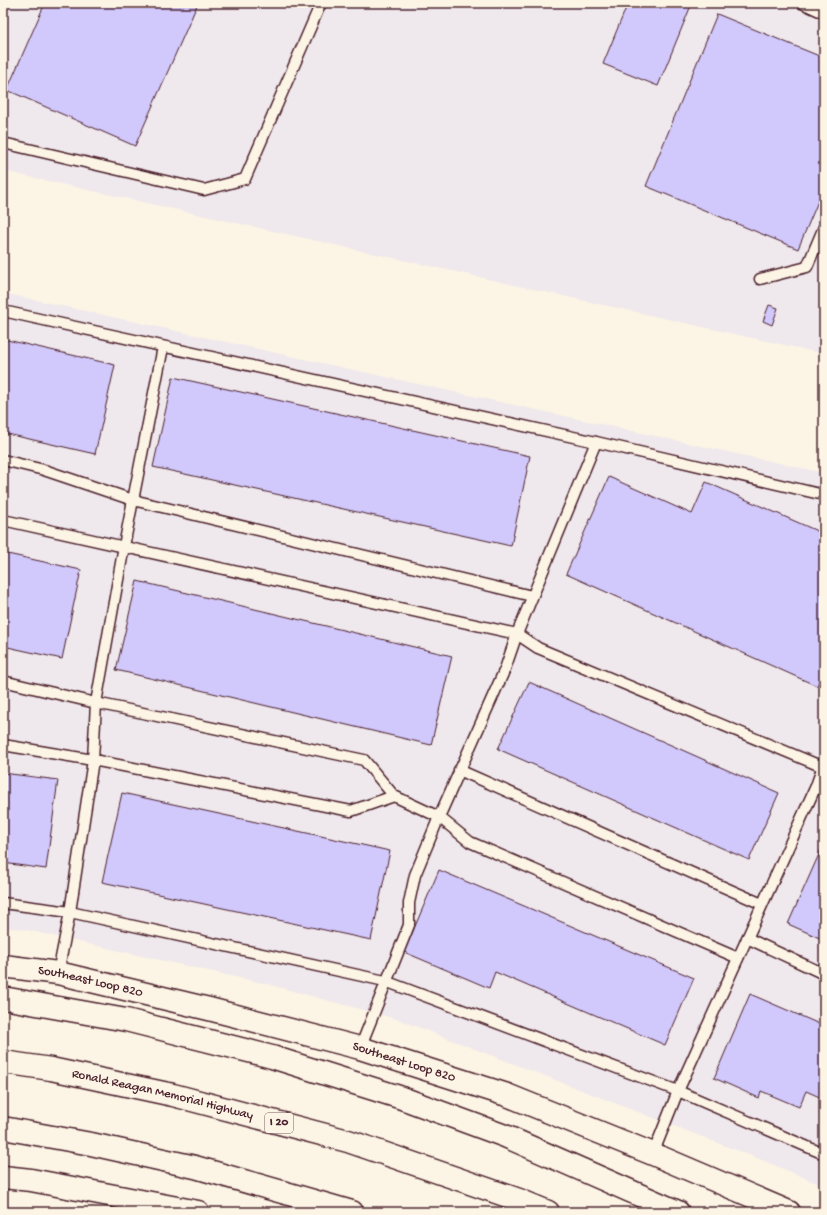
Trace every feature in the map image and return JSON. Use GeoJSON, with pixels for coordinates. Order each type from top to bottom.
{"type":"FeatureCollection","features":[{"type":"Feature","properties":{"kind":"main road","name":"Southeast Loop 820"},"geometry":{"type":"LineString","coordinates":[[3,966],[58,973],[209,1009],[360,1048],[507,1095],[653,1154],[789,1212]]}},
{"type":"Feature","properties":{"kind":"main road"},"geometry":{"type":"LineString","coordinates":[[3,998],[142,1024],[272,1057],[392,1094],[505,1136],[678,1212]]}},
{"type":"Feature","properties":{"kind":"main road","name":"Ronald Reagan Memorial Highway"},"geometry":{"type":"LineString","coordinates":[[3,1062],[51,1070],[173,1096],[348,1141],[519,1200],[548,1212]]}},
{"type":"Feature","properties":{"kind":"main road"},"geometry":{"type":"LineString","coordinates":[[3,1128],[91,1144],[195,1167],[352,1212]]}},
{"type":"Feature","properties":{"kind":"main road"},"geometry":{"type":"LineString","coordinates":[[3,1177],[31,1180],[198,1212]]}},
{"type":"Feature","properties":{"kind":"lane"},"geometry":{"type":"LineString","coordinates":[[3,143],[204,190],[245,179],[321,3]]}},
{"type":"Feature","properties":{"kind":"lane"},"geometry":{"type":"LineString","coordinates":[[802,3],[824,13]]}},
{"type":"Feature","properties":{"kind":"lane"},"geometry":{"type":"LineString","coordinates":[[760,280],[806,267],[824,227]]}},
{"type":"Feature","properties":{"kind":"lane"},"geometry":{"type":"LineString","coordinates":[[3,311],[596,442],[824,495]]}},
{"type":"Feature","properties":{"kind":"lane"},"geometry":{"type":"LineString","coordinates":[[58,973],[70,912],[93,760],[96,703],[124,546],[163,347]]}},
{"type":"Feature","properties":{"kind":"lane"},"geometry":{"type":"LineString","coordinates":[[360,1048],[385,981],[409,925],[409,903],[415,875],[459,770],[505,669],[532,596],[596,442]]}},
{"type":"Feature","properties":{"kind":"lane"},"geometry":{"type":"LineString","coordinates":[[3,460],[44,470],[133,500],[532,596]]}},
{"type":"Feature","properties":{"kind":"lane"},"geometry":{"type":"LineString","coordinates":[[3,520],[517,634],[538,648],[823,765],[820,788],[762,904],[678,1091],[653,1154]]}},
{"type":"Feature","properties":{"kind":"lane"},"geometry":{"type":"LineString","coordinates":[[3,681],[96,703],[364,760],[394,796],[439,817],[470,842],[738,958]]}},
{"type":"Feature","properties":{"kind":"lane"},"geometry":{"type":"LineString","coordinates":[[3,745],[93,760],[351,812],[394,796]]}},
{"type":"Feature","properties":{"kind":"lane"},"geometry":{"type":"LineString","coordinates":[[459,770],[762,904]]}},
{"type":"Feature","properties":{"kind":"lane"},"geometry":{"type":"LineString","coordinates":[[3,903],[70,912],[385,981],[678,1091],[824,1154]]}},
{"type":"Feature","properties":{"kind":"lane"},"geometry":{"type":"LineString","coordinates":[[747,938],[824,974]]}},
{"type":"Feature","properties":{"kind":"shaded area"},"geometry":{"type":"Polygon","coordinates":[[[3,3],[824,3],[824,354],[3,171],[3,3]]]}},
{"type":"Feature","properties":{"kind":"shaded area"},"geometry":{"type":"Polygon","coordinates":[[[3,293],[824,473],[824,1186],[762,1160],[400,1020],[267,984],[22,929],[3,927],[3,293]]]}},
{"type":"Feature","properties":{"kind":"building"},"geometry":{"type":"Polygon","coordinates":[[[45,3],[198,3],[135,146],[7,90],[45,3]]]}},
{"type":"Feature","properties":{"kind":"building"},"geometry":{"type":"Polygon","coordinates":[[[628,3],[692,3],[658,86],[603,64],[628,3]]]}},
{"type":"Feature","properties":{"kind":"building"},"geometry":{"type":"Polygon","coordinates":[[[717,14],[824,58],[824,187],[798,249],[646,186],[717,14]]]}},
{"type":"Feature","properties":{"kind":"building"},"geometry":{"type":"Polygon","coordinates":[[[769,305],[778,308],[772,325],[763,321],[769,305]]]}},
{"type":"Feature","properties":{"kind":"building"},"geometry":{"type":"Polygon","coordinates":[[[3,339],[115,365],[95,454],[3,433],[3,339]]]}},
{"type":"Feature","properties":{"kind":"building"},"geometry":{"type":"Polygon","coordinates":[[[173,377],[530,456],[511,546],[153,467],[173,377]]]}},
{"type":"Feature","properties":{"kind":"building"},"geometry":{"type":"Polygon","coordinates":[[[609,477],[692,514],[706,482],[824,534],[824,669],[817,686],[566,574],[609,477]]]}},
{"type":"Feature","properties":{"kind":"building"},"geometry":{"type":"Polygon","coordinates":[[[3,553],[81,570],[62,659],[3,646],[3,553]]]}},
{"type":"Feature","properties":{"kind":"building"},"geometry":{"type":"Polygon","coordinates":[[[137,581],[452,656],[431,745],[116,670],[137,581]]]}},
{"type":"Feature","properties":{"kind":"building"},"geometry":{"type":"Polygon","coordinates":[[[529,682],[779,793],[749,860],[498,749],[529,682]]]}},
{"type":"Feature","properties":{"kind":"building"},"geometry":{"type":"Polygon","coordinates":[[[3,773],[58,780],[46,869],[3,863],[3,773]]]}},
{"type":"Feature","properties":{"kind":"building"},"geometry":{"type":"Polygon","coordinates":[[[122,793],[390,851],[371,940],[102,882],[122,793]]]}},
{"type":"Feature","properties":{"kind":"building"},"geometry":{"type":"Polygon","coordinates":[[[824,843],[824,940],[788,924],[824,843]]]}},
{"type":"Feature","properties":{"kind":"building"},"geometry":{"type":"Polygon","coordinates":[[[439,870],[694,978],[665,1045],[495,972],[489,988],[404,952],[439,870]]]}},
{"type":"Feature","properties":{"kind":"building"},"geometry":{"type":"Polygon","coordinates":[[[750,994],[824,1026],[824,1099],[806,1091],[799,1107],[761,1091],[759,1098],[714,1078],[750,994]]]}}]}
